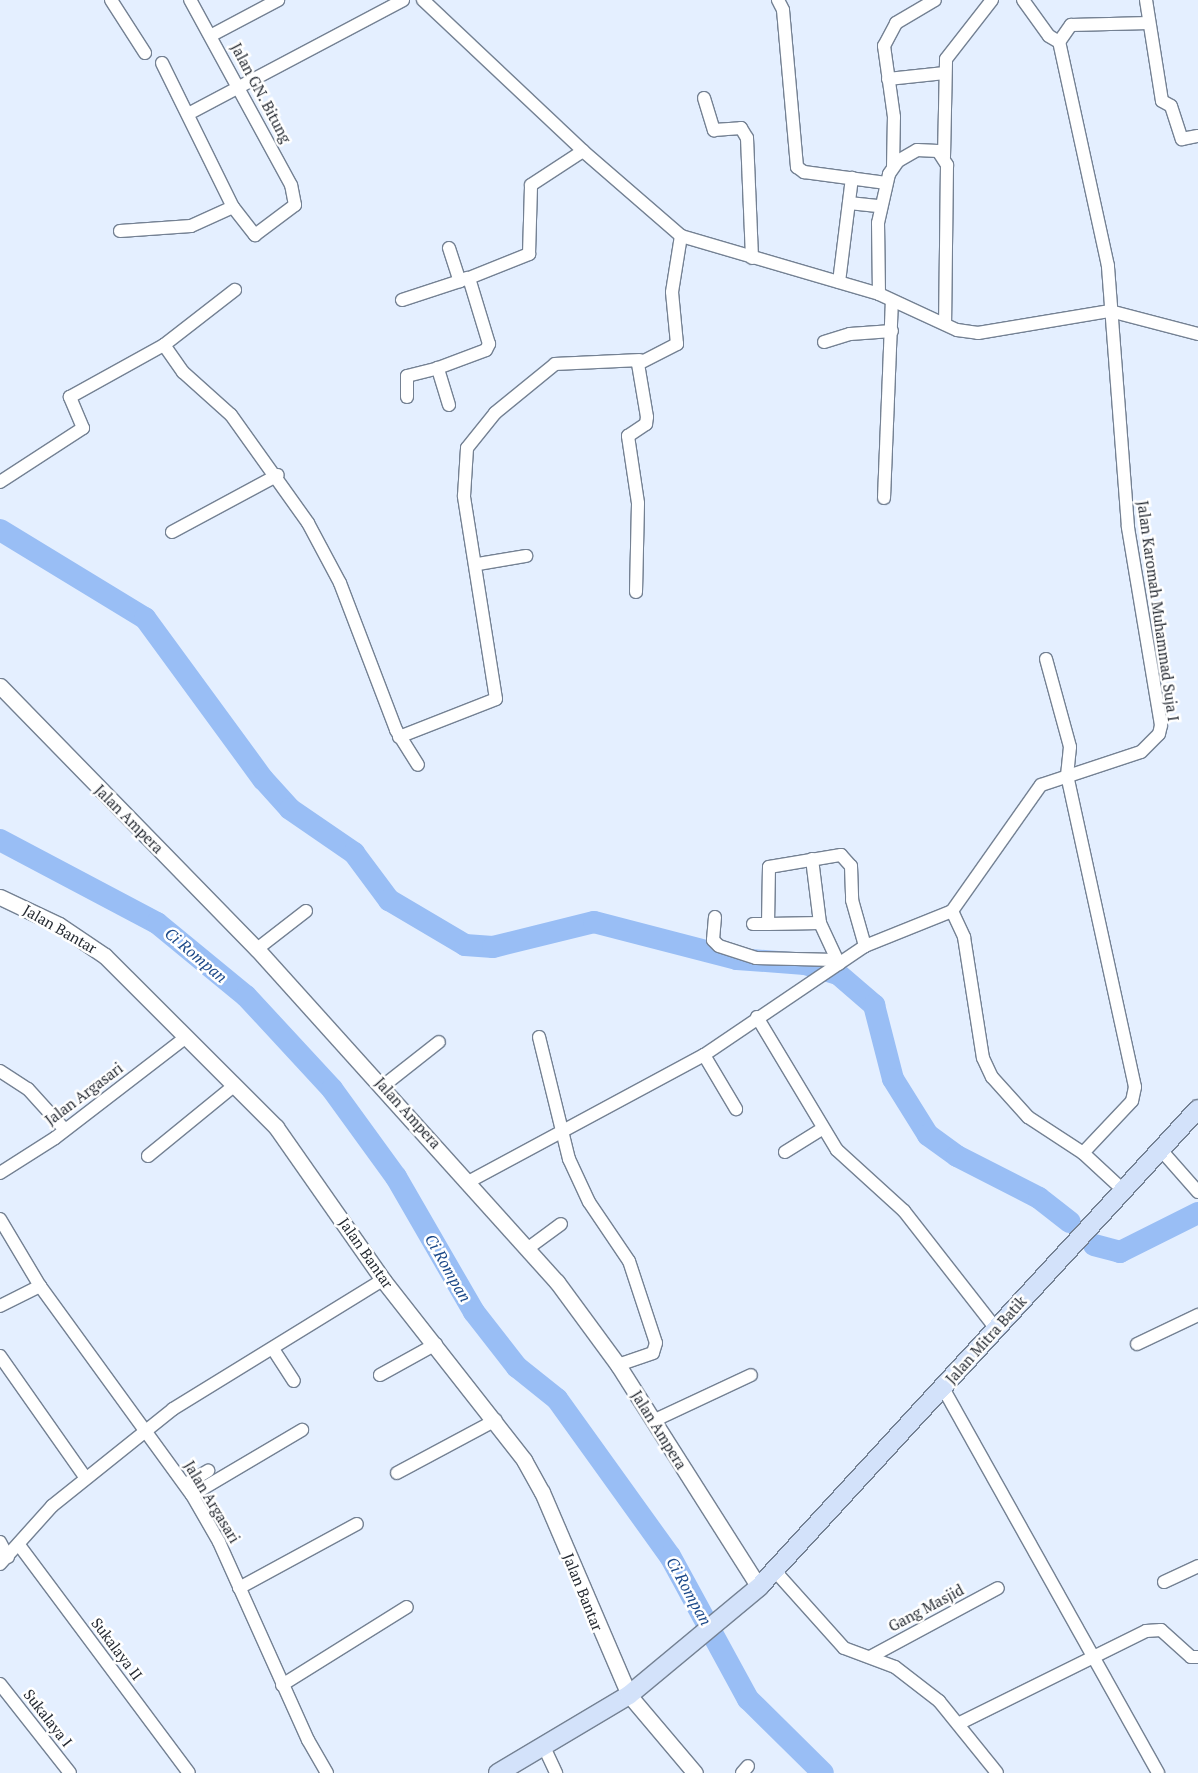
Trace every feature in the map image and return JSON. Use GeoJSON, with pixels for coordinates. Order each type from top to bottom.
{"type":"FeatureCollection","features":[{"type":"Feature","properties":{"kind":"main road","name":"Jalan Mitra Batik"},"geometry":{"type":"LineString","coordinates":[[498,1773],[628,1695],[722,1620],[775,1571],[1198,1109]]}},
{"type":"Feature","properties":{"kind":"street"},"geometry":{"type":"LineString","coordinates":[[111,0],[145,53]]}},
{"type":"Feature","properties":{"kind":"street","name":"Jalan GN. Bitung"},"geometry":{"type":"LineString","coordinates":[[190,0],[212,35],[291,185],[295,205],[255,235],[250,234],[233,207]]}},
{"type":"Feature","properties":{"kind":"street"},"geometry":{"type":"LineString","coordinates":[[190,113],[238,84],[403,0]]}},
{"type":"Feature","properties":{"kind":"street"},"geometry":{"type":"LineString","coordinates":[[423,0],[583,151],[681,236],[879,294],[945,324],[978,333],[1110,311],[1198,334]]}},
{"type":"Feature","properties":{"kind":"street"},"geometry":{"type":"LineString","coordinates":[[778,0],[783,10],[795,163],[804,172],[886,182]]}},
{"type":"Feature","properties":{"kind":"street"},"geometry":{"type":"LineString","coordinates":[[879,294],[880,206],[886,182],[893,167],[894,118],[883,57],[889,34],[902,18],[935,0]]}},
{"type":"Feature","properties":{"kind":"street"},"geometry":{"type":"LineString","coordinates":[[945,324],[945,73],[950,52],[992,0]]}},
{"type":"Feature","properties":{"kind":"street"},"geometry":{"type":"LineString","coordinates":[[1023,0],[1049,36],[1059,42],[1071,26],[1149,23]]}},
{"type":"Feature","properties":{"kind":"street"},"geometry":{"type":"LineString","coordinates":[[1146,0],[1162,101],[1171,106],[1182,139],[1198,136]]}},
{"type":"Feature","properties":{"kind":"street"},"geometry":{"type":"LineString","coordinates":[[212,35],[273,1]]}},
{"type":"Feature","properties":{"kind":"street","name":"Jalan Karomah Muhammad Suja I"},"geometry":{"type":"LineString","coordinates":[[952,911],[1036,790],[1067,775],[1141,752],[1152,744],[1161,725],[1128,527],[1108,266],[1059,42]]}},
{"type":"Feature","properties":{"kind":"street"},"geometry":{"type":"LineString","coordinates":[[120,231],[191,226],[233,207],[190,113],[162,63]]}},
{"type":"Feature","properties":{"kind":"street"},"geometry":{"type":"LineString","coordinates":[[888,79],[929,78],[945,73]]}},
{"type":"Feature","properties":{"kind":"street"},"geometry":{"type":"LineString","coordinates":[[704,98],[714,130],[741,128],[749,144],[752,258]]}},
{"type":"Feature","properties":{"kind":"street"},"geometry":{"type":"LineString","coordinates":[[893,167],[917,150],[938,151],[944,157]]}},
{"type":"Feature","properties":{"kind":"street"},"geometry":{"type":"LineString","coordinates":[[402,300],[529,254],[531,185],[583,151]]}},
{"type":"Feature","properties":{"kind":"street"},"geometry":{"type":"LineString","coordinates":[[839,282],[852,178]]}},
{"type":"Feature","properties":{"kind":"street"},"geometry":{"type":"LineString","coordinates":[[848,203],[880,206]]}},
{"type":"Feature","properties":{"kind":"street"},"geometry":{"type":"LineString","coordinates":[[399,737],[496,699],[478,564],[464,496],[464,465],[467,448],[495,413],[554,364],[640,360],[677,344],[672,292],[681,236]]}},
{"type":"Feature","properties":{"kind":"street"},"geometry":{"type":"LineString","coordinates":[[407,397],[407,376],[438,368],[486,350],[490,344],[464,279],[449,248]]}},
{"type":"Feature","properties":{"kind":"street"},"geometry":{"type":"LineString","coordinates":[[0,482],[83,428],[70,397],[164,345],[236,290]]}},
{"type":"Feature","properties":{"kind":"street"},"geometry":{"type":"LineString","coordinates":[[884,498],[892,301]]}},
{"type":"Feature","properties":{"kind":"street"},"geometry":{"type":"LineString","coordinates":[[824,342],[850,334],[892,331]]}},
{"type":"Feature","properties":{"kind":"street"},"geometry":{"type":"LineString","coordinates":[[164,345],[183,372],[231,415],[278,474],[340,583],[399,737],[418,765]]}},
{"type":"Feature","properties":{"kind":"street"},"geometry":{"type":"LineString","coordinates":[[636,592],[638,503],[628,436],[646,424],[647,417],[637,373],[640,360]]}},
{"type":"Feature","properties":{"kind":"street"},"geometry":{"type":"LineString","coordinates":[[438,368],[449,405]]}},
{"type":"Feature","properties":{"kind":"street"},"geometry":{"type":"LineString","coordinates":[[172,532],[278,474]]}},
{"type":"Feature","properties":{"kind":"street"},"geometry":{"type":"LineString","coordinates":[[478,564],[526,556]]}},
{"type":"Feature","properties":{"kind":"street"},"geometry":{"type":"LineString","coordinates":[[1046,659],[1070,747],[1067,775],[1135,1087],[1132,1101],[1083,1153]]}},
{"type":"Feature","properties":{"kind":"street","name":"Jalan Ampera"},"geometry":{"type":"LineString","coordinates":[[0,686],[257,949],[470,1181],[527,1249],[618,1365],[758,1587]]}},
{"type":"Feature","properties":{"kind":"street"},"geometry":{"type":"LineString","coordinates":[[768,924],[766,870],[778,864],[841,855],[851,866],[852,900],[865,946]]}},
{"type":"Feature","properties":{"kind":"street"},"geometry":{"type":"LineString","coordinates":[[812,859],[820,922],[831,968]]}},
{"type":"Feature","properties":{"kind":"street","name":"Jalan Bantar"},"geometry":{"type":"LineString","coordinates":[[0,897],[59,925],[105,956],[276,1127],[383,1280],[496,1420],[542,1492],[628,1695],[695,1773]]}},
{"type":"Feature","properties":{"kind":"street"},"geometry":{"type":"LineString","coordinates":[[257,949],[306,911]]}},
{"type":"Feature","properties":{"kind":"street"},"geometry":{"type":"LineString","coordinates":[[470,1181],[562,1129],[704,1055],[757,1017],[865,946],[952,911],[964,937],[983,1058],[992,1077],[1028,1117],[1083,1153],[1122,1190]]}},
{"type":"Feature","properties":{"kind":"street"},"geometry":{"type":"LineString","coordinates":[[715,917],[713,940],[719,946],[756,958],[831,968]]}},
{"type":"Feature","properties":{"kind":"street"},"geometry":{"type":"LineString","coordinates":[[753,924],[820,922]]}},
{"type":"Feature","properties":{"kind":"street"},"geometry":{"type":"LineString","coordinates":[[757,1017],[822,1129],[837,1150],[904,1211],[996,1330]]}},
{"type":"Feature","properties":{"kind":"street"},"geometry":{"type":"LineString","coordinates":[[539,1037],[562,1129],[580,1185],[629,1261],[656,1343],[653,1353],[618,1365]]}},
{"type":"Feature","properties":{"kind":"street","name":"Jalan Argasari"},"geometry":{"type":"LineString","coordinates":[[0,1173],[65,1130],[185,1038]]}},
{"type":"Feature","properties":{"kind":"street"},"geometry":{"type":"LineString","coordinates":[[383,1086],[439,1042]]}},
{"type":"Feature","properties":{"kind":"street"},"geometry":{"type":"LineString","coordinates":[[704,1055],[736,1109]]}},
{"type":"Feature","properties":{"kind":"street"},"geometry":{"type":"LineString","coordinates":[[0,1071],[28,1089],[65,1130]]}},
{"type":"Feature","properties":{"kind":"street"},"geometry":{"type":"LineString","coordinates":[[148,1156],[235,1085]]}},
{"type":"Feature","properties":{"kind":"street"},"geometry":{"type":"LineString","coordinates":[[785,1152],[822,1129]]}},
{"type":"Feature","properties":{"kind":"street"},"geometry":{"type":"LineString","coordinates":[[1161,1150],[1198,1192]]}},
{"type":"Feature","properties":{"kind":"street","name":"Jalan Argasari"},"geometry":{"type":"LineString","coordinates":[[0,1218],[4,1234],[40,1286],[144,1433],[189,1490],[239,1588],[282,1685],[327,1773]]}},
{"type":"Feature","properties":{"kind":"street"},"geometry":{"type":"LineString","coordinates":[[527,1249],[561,1224]]}},
{"type":"Feature","properties":{"kind":"street"},"geometry":{"type":"LineString","coordinates":[[4,1561],[85,1477],[144,1433],[173,1408],[273,1349],[383,1280]]}},
{"type":"Feature","properties":{"kind":"street"},"geometry":{"type":"LineString","coordinates":[[0,1306],[40,1286]]}},
{"type":"Feature","properties":{"kind":"street"},"geometry":{"type":"LineString","coordinates":[[1137,1344],[1198,1315]]}},
{"type":"Feature","properties":{"kind":"street"},"geometry":{"type":"LineString","coordinates":[[380,1375],[436,1344]]}},
{"type":"Feature","properties":{"kind":"street"},"geometry":{"type":"LineString","coordinates":[[273,1349],[294,1381]]}},
{"type":"Feature","properties":{"kind":"street"},"geometry":{"type":"LineString","coordinates":[[0,1356],[85,1477]]}},
{"type":"Feature","properties":{"kind":"street"},"geometry":{"type":"LineString","coordinates":[[653,1421],[751,1375]]}},
{"type":"Feature","properties":{"kind":"street"},"geometry":{"type":"LineString","coordinates":[[944,1388],[1158,1773]]}},
{"type":"Feature","properties":{"kind":"street"},"geometry":{"type":"LineString","coordinates":[[397,1473],[496,1420]]}},
{"type":"Feature","properties":{"kind":"street"},"geometry":{"type":"LineString","coordinates":[[189,1490],[302,1430]]}},
{"type":"Feature","properties":{"kind":"street"},"geometry":{"type":"LineString","coordinates":[[189,1490],[208,1471]]}},
{"type":"Feature","properties":{"kind":"street"},"geometry":{"type":"LineString","coordinates":[[239,1588],[357,1524]]}},
{"type":"Feature","properties":{"kind":"street"},"geometry":{"type":"LineString","coordinates":[[0,1542],[4,1561]]}},
{"type":"Feature","properties":{"kind":"street","name":"Sukalaya II"},"geometry":{"type":"LineString","coordinates":[[19,1545],[189,1773]]}},
{"type":"Feature","properties":{"kind":"street"},"geometry":{"type":"LineString","coordinates":[[1164,1582],[1198,1566]]}},
{"type":"Feature","properties":{"kind":"street"},"geometry":{"type":"LineString","coordinates":[[775,1571],[844,1648],[870,1657],[910,1678],[958,1724],[997,1773]]}},
{"type":"Feature","properties":{"kind":"street","name":"Gang Masjid"},"geometry":{"type":"LineString","coordinates":[[870,1657],[998,1588]]}},
{"type":"Feature","properties":{"kind":"street"},"geometry":{"type":"LineString","coordinates":[[282,1685],[407,1607]]}},
{"type":"Feature","properties":{"kind":"street"},"geometry":{"type":"LineString","coordinates":[[958,1724],[1153,1629],[1198,1657]]}},
{"type":"Feature","properties":{"kind":"street","name":"Sukalaya I"},"geometry":{"type":"LineString","coordinates":[[0,1684],[70,1773]]}},
{"type":"Feature","properties":{"kind":"street"},"geometry":{"type":"LineString","coordinates":[[544,1747],[556,1773]]}},
{"type":"Feature","properties":{"kind":"waterway"},"geometry":{"type":"LineString","coordinates":[[0,530],[145,618],[263,779],[290,809],[354,853],[389,900],[465,945],[493,947],[594,922],[737,959],[805,964],[838,974],[874,1005],[893,1079],[928,1135],[957,1156],[1039,1198],[1070,1222]]}},
{"type":"Feature","properties":{"kind":"waterway","name":"Ci Rompan"},"geometry":{"type":"LineString","coordinates":[[0,840],[157,923],[246,996],[332,1089],[396,1177],[474,1312],[517,1367],[557,1399],[670,1556],[748,1699],[823,1773]]}},
{"type":"Feature","properties":{"kind":"waterway"},"geometry":{"type":"LineString","coordinates":[[1094,1245],[1120,1252],[1198,1213]]}}]}
